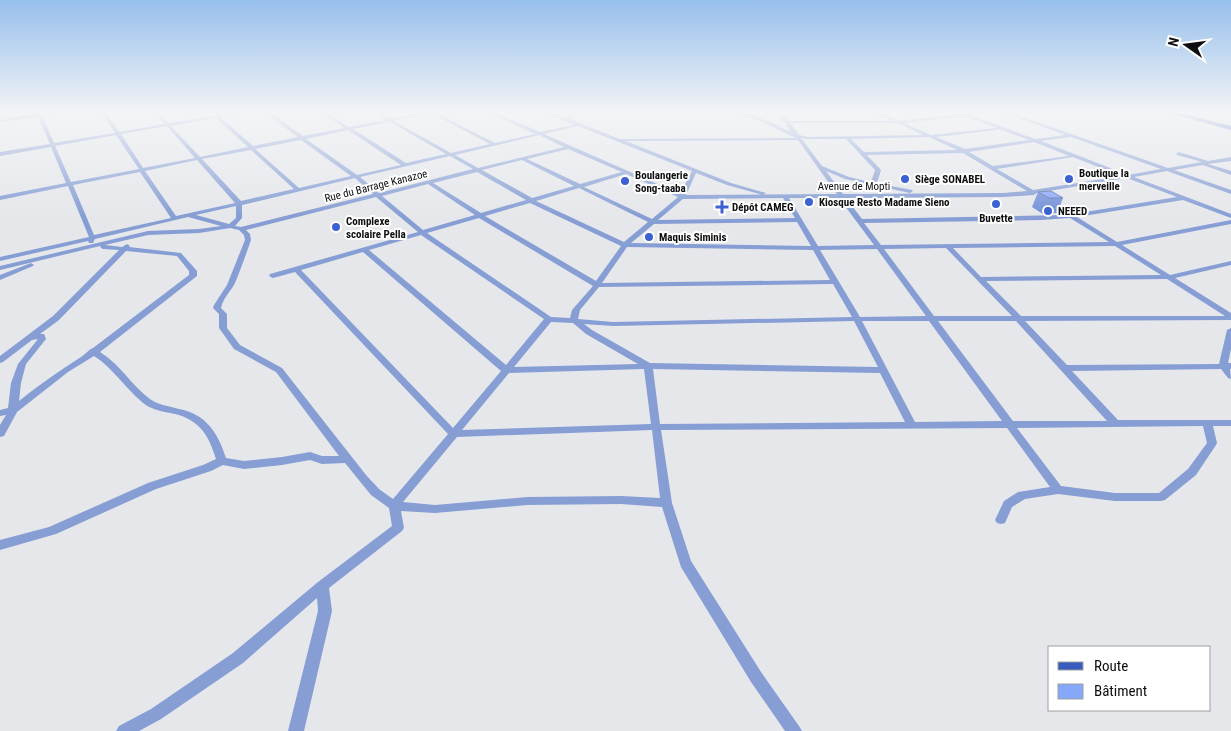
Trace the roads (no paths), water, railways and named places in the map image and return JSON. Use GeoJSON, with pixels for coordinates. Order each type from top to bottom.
{"type":"FeatureCollection","features":[{"type":"Feature","properties":{"kind":"street"},"geometry":{"type":"LineString","coordinates":[[0,154],[39,147]]}},
{"type":"Feature","properties":{"kind":"street"},"geometry":{"type":"LineString","coordinates":[[0,267],[90,243],[92,237],[52,147]]}},
{"type":"Feature","properties":{"kind":"street"},"geometry":{"type":"LineString","coordinates":[[125,147],[174,218]]}},
{"type":"Feature","properties":{"kind":"street"},"geometry":{"type":"LineString","coordinates":[[0,267],[148,233],[199,231],[232,226],[239,218],[239,203],[189,147]]}},
{"type":"Feature","properties":{"kind":"street"},"geometry":{"type":"LineString","coordinates":[[0,198],[257,147]]}},
{"type":"Feature","properties":{"kind":"street"},"geometry":{"type":"LineString","coordinates":[[315,147],[355,176],[423,233],[548,318],[613,324],[856,319],[1020,320],[1231,317]]}},
{"type":"Feature","properties":{"kind":"street"},"geometry":{"type":"LineString","coordinates":[[377,147],[405,165]]}},
{"type":"Feature","properties":{"kind":"street"},"geometry":{"type":"LineString","coordinates":[[437,147],[532,201],[626,245],[880,248],[1116,244],[1231,222]]}},
{"type":"Feature","properties":{"kind":"street"},"geometry":{"type":"LineString","coordinates":[[0,259],[480,147]]}},
{"type":"Feature","properties":{"kind":"street","name":"Rue du Barrage Kanazoe"},"geometry":{"type":"LineString","coordinates":[[241,229],[380,196],[570,147]]}},
{"type":"Feature","properties":{"kind":"street","name":"Avenue de Mopti"},"geometry":{"type":"LineString","coordinates":[[570,147],[625,174],[682,197],[1003,195],[1033,192],[1231,159]]}},
{"type":"Feature","properties":{"kind":"street"},"geometry":{"type":"LineString","coordinates":[[635,147],[729,184],[773,196]]}},
{"type":"Feature","properties":{"kind":"street"},"geometry":{"type":"LineString","coordinates":[[805,147],[1058,490]]}},
{"type":"Feature","properties":{"kind":"street"},"geometry":{"type":"LineString","coordinates":[[856,147],[878,170],[875,180],[871,184]]}},
{"type":"Feature","properties":{"kind":"street"},"geometry":{"type":"LineString","coordinates":[[955,147],[1072,216],[1231,317]]}},
{"type":"Feature","properties":{"kind":"street"},"geometry":{"type":"LineString","coordinates":[[862,154],[964,151],[994,147]]}},
{"type":"Feature","properties":{"kind":"street"},"geometry":{"type":"LineString","coordinates":[[1048,147],[1231,216]]}},
{"type":"Feature","properties":{"kind":"street"},"geometry":{"type":"LineString","coordinates":[[1102,147],[1231,192]]}},
{"type":"Feature","properties":{"kind":"street"},"geometry":{"type":"LineString","coordinates":[[253,148],[298,190]]}},
{"type":"Feature","properties":{"kind":"street"},"geometry":{"type":"LineString","coordinates":[[1179,154],[1231,173]]}},
{"type":"Feature","properties":{"kind":"street"},"geometry":{"type":"LineString","coordinates":[[992,168],[1073,156]]}},
{"type":"Feature","properties":{"kind":"street"},"geometry":{"type":"LineString","coordinates":[[523,159],[653,222],[799,220]]}},
{"type":"Feature","properties":{"kind":"street"},"geometry":{"type":"LineString","coordinates":[[819,166],[847,178],[871,184],[940,195]]}},
{"type":"Feature","properties":{"kind":"street"},"geometry":{"type":"LineString","coordinates":[[574,320],[576,310],[626,245],[682,197],[695,170]]}},
{"type":"Feature","properties":{"kind":"street"},"geometry":{"type":"LineString","coordinates":[[273,276],[625,174]]}},
{"type":"Feature","properties":{"kind":"street"},"geometry":{"type":"LineString","coordinates":[[430,183],[480,216],[597,285],[835,282]]}},
{"type":"Feature","properties":{"kind":"street"},"geometry":{"type":"LineString","coordinates":[[785,196],[856,319],[912,425]]}},
{"type":"Feature","properties":{"kind":"street"},"geometry":{"type":"LineString","coordinates":[[859,221],[1072,216],[1184,198]]}},
{"type":"Feature","properties":{"kind":"street"},"geometry":{"type":"LineString","coordinates":[[187,215],[232,226],[241,229],[247,234],[248,240],[227,292],[218,302],[217,308],[223,314],[224,328],[237,347],[279,370],[375,492],[394,506],[435,509],[527,501],[621,500],[666,503]]}},
{"type":"Feature","properties":{"kind":"street"},"geometry":{"type":"LineString","coordinates":[[0,360],[56,318],[124,249],[136,239],[148,233]]}},
{"type":"Feature","properties":{"kind":"street"},"geometry":{"type":"LineString","coordinates":[[0,413],[13,410],[65,370],[86,358],[193,276],[193,271],[179,254],[90,246]]}},
{"type":"Feature","properties":{"kind":"street"},"geometry":{"type":"LineString","coordinates":[[948,247],[1020,320],[1116,424]]}},
{"type":"Feature","properties":{"kind":"street"},"geometry":{"type":"LineString","coordinates":[[0,278],[43,260],[74,250]]}},
{"type":"Feature","properties":{"kind":"street"},"geometry":{"type":"LineString","coordinates":[[365,250],[506,370],[648,366],[883,370]]}},
{"type":"Feature","properties":{"kind":"street"},"geometry":{"type":"LineString","coordinates":[[980,279],[1168,277],[1231,263]]}},
{"type":"Feature","properties":{"kind":"street"},"geometry":{"type":"LineString","coordinates":[[297,270],[453,434],[656,427],[1231,423]]}},
{"type":"Feature","properties":{"kind":"street"},"geometry":{"type":"LineString","coordinates":[[124,731],[156,714],[238,658],[322,586],[398,528],[394,506],[548,318]]}},
{"type":"Feature","properties":{"kind":"street"},"geometry":{"type":"LineString","coordinates":[[574,320],[589,332],[648,366]]}},
{"type":"Feature","properties":{"kind":"street"},"geometry":{"type":"LineString","coordinates":[[1231,330],[1227,366],[1231,376]]}},
{"type":"Feature","properties":{"kind":"street"},"geometry":{"type":"LineString","coordinates":[[0,434],[13,410],[16,383],[22,364],[42,339],[41,336],[26,339]]}},
{"type":"Feature","properties":{"kind":"street"},"geometry":{"type":"LineString","coordinates":[[93,351],[103,357],[147,402],[190,415],[202,424],[217,446],[222,461]]}},
{"type":"Feature","properties":{"kind":"street"},"geometry":{"type":"LineString","coordinates":[[648,366],[666,503],[685,563],[756,678],[794,731]]}},
{"type":"Feature","properties":{"kind":"street"},"geometry":{"type":"LineString","coordinates":[[1065,368],[1227,366]]}},
{"type":"Feature","properties":{"kind":"street"},"geometry":{"type":"LineString","coordinates":[[1001,520],[1008,504],[1022,495],[1058,490],[1115,497],[1161,498],[1192,472],[1212,443],[1207,424]]}},
{"type":"Feature","properties":{"kind":"street"},"geometry":{"type":"LineString","coordinates":[[0,545],[52,531],[86,517],[130,495],[208,468],[222,461],[244,465],[310,456],[322,460],[348,459]]}},
{"type":"Feature","properties":{"kind":"street"},"geometry":{"type":"LineString","coordinates":[[296,731],[325,611],[322,586]]}},
{"type":"Feature","properties":{"kind":"place","name":"Siège SONABEL"},"geometry":{"type":"Point","coordinates":[905,179]}},
{"type":"Feature","properties":{"kind":"place","name":"Boutique la merveille"},"geometry":{"type":"Point","coordinates":[1069,179]}},
{"type":"Feature","properties":{"kind":"place","name":"Boulangerie Song-taaba"},"geometry":{"type":"Point","coordinates":[625,181]}},
{"type":"Feature","properties":{"kind":"place","name":"Kiosque Resto Madame Sieno"},"geometry":{"type":"Point","coordinates":[809,202]}},
{"type":"Feature","properties":{"kind":"place","name":"Buvette"},"geometry":{"type":"Point","coordinates":[996,204]}},
{"type":"Feature","properties":{"kind":"place","name":"Dépôt CAMEG"},"geometry":{"type":"Point","coordinates":[722,207]}},
{"type":"Feature","properties":{"kind":"place","name":"NEEED"},"geometry":{"type":"Point","coordinates":[1048,211]}},
{"type":"Feature","properties":{"kind":"place","name":"Complexe scolaire Pella"},"geometry":{"type":"Point","coordinates":[336,227]}},
{"type":"Feature","properties":{"kind":"place","name":"Maquis Siminis"},"geometry":{"type":"Point","coordinates":[649,237]}}]}
